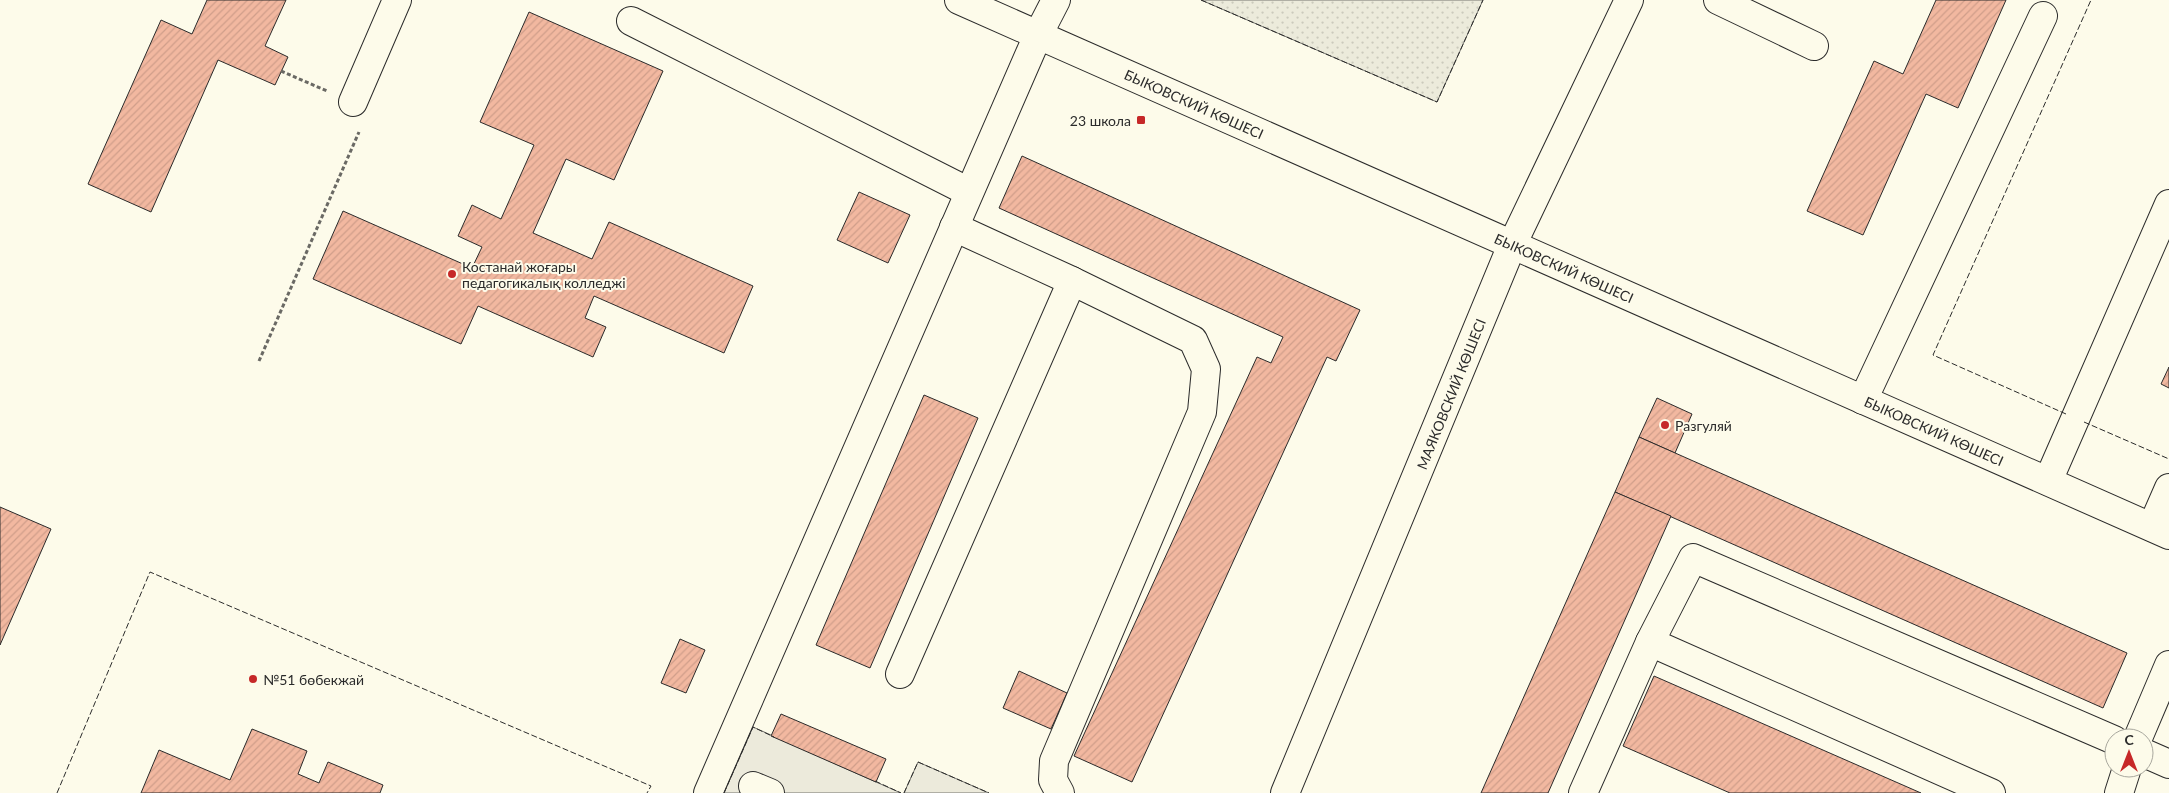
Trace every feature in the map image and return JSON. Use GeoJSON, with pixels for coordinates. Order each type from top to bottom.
{"type":"FeatureCollection","features":[{"type":"Feature","properties":{"kind":"main road"},"geometry":{"type":"LineString","coordinates":[[353,102],[397,0]]}},
{"type":"Feature","properties":{"kind":"main road","name":"БЫКОВСКИЙ КӨШЕСІ"},"geometry":{"type":"LineString","coordinates":[[959,0],[2160,531]]}},
{"type":"Feature","properties":{"kind":"main road"},"geometry":{"type":"LineString","coordinates":[[708,793],[969,192],[1038,35],[1056,0]]}},
{"type":"Feature","properties":{"kind":"main road","name":"МАЯКОВСКИЙ КӨШЕСІ"},"geometry":{"type":"LineString","coordinates":[[1285,793],[1512,245],[1629,0]]}},
{"type":"Feature","properties":{"kind":"main road"},"geometry":{"type":"LineString","coordinates":[[1718,0],[1814,46]]}},
{"type":"Feature","properties":{"kind":"main road"},"geometry":{"type":"LineString","coordinates":[[1863,400],[2043,16]]}},
{"type":"Feature","properties":{"kind":"main road"},"geometry":{"type":"LineString","coordinates":[[631,21],[969,192]]}},
{"type":"Feature","properties":{"kind":"main road"},"geometry":{"type":"LineString","coordinates":[[2048,481],[2169,204]]}},
{"type":"Feature","properties":{"kind":"main road"},"geometry":{"type":"LineString","coordinates":[[954,227],[1072,281],[1193,340],[1206,369],[1202,412],[1054,760],[1053,780],[1060,793]]}},
{"type":"Feature","properties":{"kind":"main road"},"geometry":{"type":"LineString","coordinates":[[900,674],[1072,281]]}},
{"type":"Feature","properties":{"kind":"main road"},"geometry":{"type":"LineString","coordinates":[[2160,531],[2169,488]]}},
{"type":"Feature","properties":{"kind":"main road"},"geometry":{"type":"LineString","coordinates":[[1583,793],[1650,642],[1692,558],[2104,736]]}},
{"type":"Feature","properties":{"kind":"main road"},"geometry":{"type":"LineString","coordinates":[[1650,642],[1991,793]]}},
{"type":"Feature","properties":{"kind":"main road"},"geometry":{"type":"LineString","coordinates":[[2142,728],[2169,665]]}},
{"type":"Feature","properties":{"kind":"main road"},"geometry":{"type":"LineString","coordinates":[[2154,757],[2169,764]]}},
{"type":"Feature","properties":{"kind":"main road"},"geometry":{"type":"LineString","coordinates":[[2119,793],[2124,778]]}},
{"type":"Feature","properties":{"kind":"path"},"geometry":{"type":"LineString","coordinates":[[259,361],[369,109],[281,71]]}},
{"type":"Feature","properties":{"kind":"shaded area"},"geometry":{"type":"Polygon","coordinates":[[[1201,0],[1483,0],[1437,102],[1201,0]]]}},
{"type":"Feature","properties":{"kind":"shaded area"},"geometry":{"type":"Polygon","coordinates":[[[753,727],[876,782],[901,793],[724,793],[753,727]]]}},
{"type":"Feature","properties":{"kind":"shaded area"},"geometry":{"type":"Polygon","coordinates":[[[918,762],[989,793],[904,793],[918,762]]]}},
{"type":"Feature","properties":{"kind":"building"},"geometry":{"type":"Polygon","coordinates":[[[207,0],[286,0],[265,46],[288,57],[275,85],[218,60],[151,212],[88,184],[161,20],[192,34],[207,0]]]}},
{"type":"Feature","properties":{"kind":"building"},"geometry":{"type":"Polygon","coordinates":[[[1936,0],[2006,0],[1958,108],[1926,94],[1863,235],[1807,211],[1874,61],[1903,74],[1936,0]]]}},
{"type":"Feature","properties":{"kind":"building"},"geometry":{"type":"Polygon","coordinates":[[[529,12],[663,71],[614,180],[566,159],[533,233],[592,259],[609,222],[753,286],[724,353],[594,296],[585,318],[606,327],[593,357],[478,306],[461,344],[313,279],[343,211],[472,268],[482,247],[458,236],[472,205],[501,219],[534,145],[480,122],[529,12]]]}},
{"type":"Feature","properties":{"kind":"building"},"geometry":{"type":"Polygon","coordinates":[[[1022,156],[1360,310],[1336,361],[1327,357],[1132,782],[1074,756],[1257,357],[1271,363],[1283,337],[999,208],[1022,156]]]}},
{"type":"Feature","properties":{"kind":"building"},"geometry":{"type":"Polygon","coordinates":[[[859,192],[910,215],[888,263],[837,240],[859,192]]]}},
{"type":"Feature","properties":{"kind":"building"},"geometry":{"type":"Polygon","coordinates":[[[2169,367],[2169,388],[2161,384],[2169,367]]]}},
{"type":"Feature","properties":{"kind":"building"},"geometry":{"type":"Polygon","coordinates":[[[924,395],[978,418],[870,668],[816,645],[924,395]]]}},
{"type":"Feature","properties":{"kind":"building","name":"Разгуляй"},"geometry":{"type":"Polygon","coordinates":[[[1657,398],[1692,414],[1675,453],[1639,437],[1657,398]]]}},
{"type":"Feature","properties":{"kind":"building"},"geometry":{"type":"Polygon","coordinates":[[[1639,437],[2127,653],[2103,708],[1615,492],[1639,437]]]}},
{"type":"Feature","properties":{"kind":"building"},"geometry":{"type":"Polygon","coordinates":[[[1615,492],[1671,516],[1548,793],[1481,793],[1615,492]]]}},
{"type":"Feature","properties":{"kind":"building"},"geometry":{"type":"Polygon","coordinates":[[[0,507],[51,529],[0,645],[0,507]]]}},
{"type":"Feature","properties":{"kind":"building"},"geometry":{"type":"Polygon","coordinates":[[[680,639],[705,650],[686,693],[661,683],[680,639]]]}},
{"type":"Feature","properties":{"kind":"building"},"geometry":{"type":"Polygon","coordinates":[[[1019,671],[1067,693],[1051,729],[1003,708],[1019,671]]]}},
{"type":"Feature","properties":{"kind":"building"},"geometry":{"type":"Polygon","coordinates":[[[1654,676],[1921,793],[1730,793],[1623,746],[1654,676]]]}},
{"type":"Feature","properties":{"kind":"building"},"geometry":{"type":"Polygon","coordinates":[[[781,714],[886,759],[876,782],[771,736],[781,714]]]}},
{"type":"Feature","properties":{"kind":"building"},"geometry":{"type":"Polygon","coordinates":[[[252,729],[307,751],[298,774],[319,783],[328,762],[383,785],[380,793],[141,793],[159,750],[230,780],[252,729]]]}},
{"type":"Feature","properties":{"kind":"fence"},"geometry":{"type":"LineString","coordinates":[[1201,0],[1437,102],[1483,0]]}},
{"type":"Feature","properties":{"kind":"fence"},"geometry":{"type":"LineString","coordinates":[[2066,414],[1933,355],[2091,0]]}},
{"type":"Feature","properties":{"kind":"fence"},"geometry":{"type":"LineString","coordinates":[[2084,422],[2169,459]]}},
{"type":"Feature","properties":{"kind":"fence"},"geometry":{"type":"LineString","coordinates":[[57,793],[150,572],[651,786],[647,793]]}},
{"type":"Feature","properties":{"kind":"fence"},"geometry":{"type":"LineString","coordinates":[[724,793],[753,727],[774,737]]}},
{"type":"Feature","properties":{"kind":"fence"},"geometry":{"type":"LineString","coordinates":[[904,793],[918,762],[989,793]]}},
{"type":"Feature","properties":{"kind":"fence"},"geometry":{"type":"LineString","coordinates":[[875,781],[901,793]]}},
{"type":"Feature","properties":{"kind":"place","name":"23 школа"},"geometry":{"type":"Point","coordinates":[1141,120]}},
{"type":"Feature","properties":{"kind":"place","name":"Костанай жоғары педагогикалық колледжі"},"geometry":{"type":"Point","coordinates":[452,274]}},
{"type":"Feature","properties":{"kind":"place","name":"Разгуляй"},"geometry":{"type":"Point","coordinates":[1665,425]}},
{"type":"Feature","properties":{"kind":"place","name":"№51 бөбекжай"},"geometry":{"type":"Point","coordinates":[253,679]}}]}
